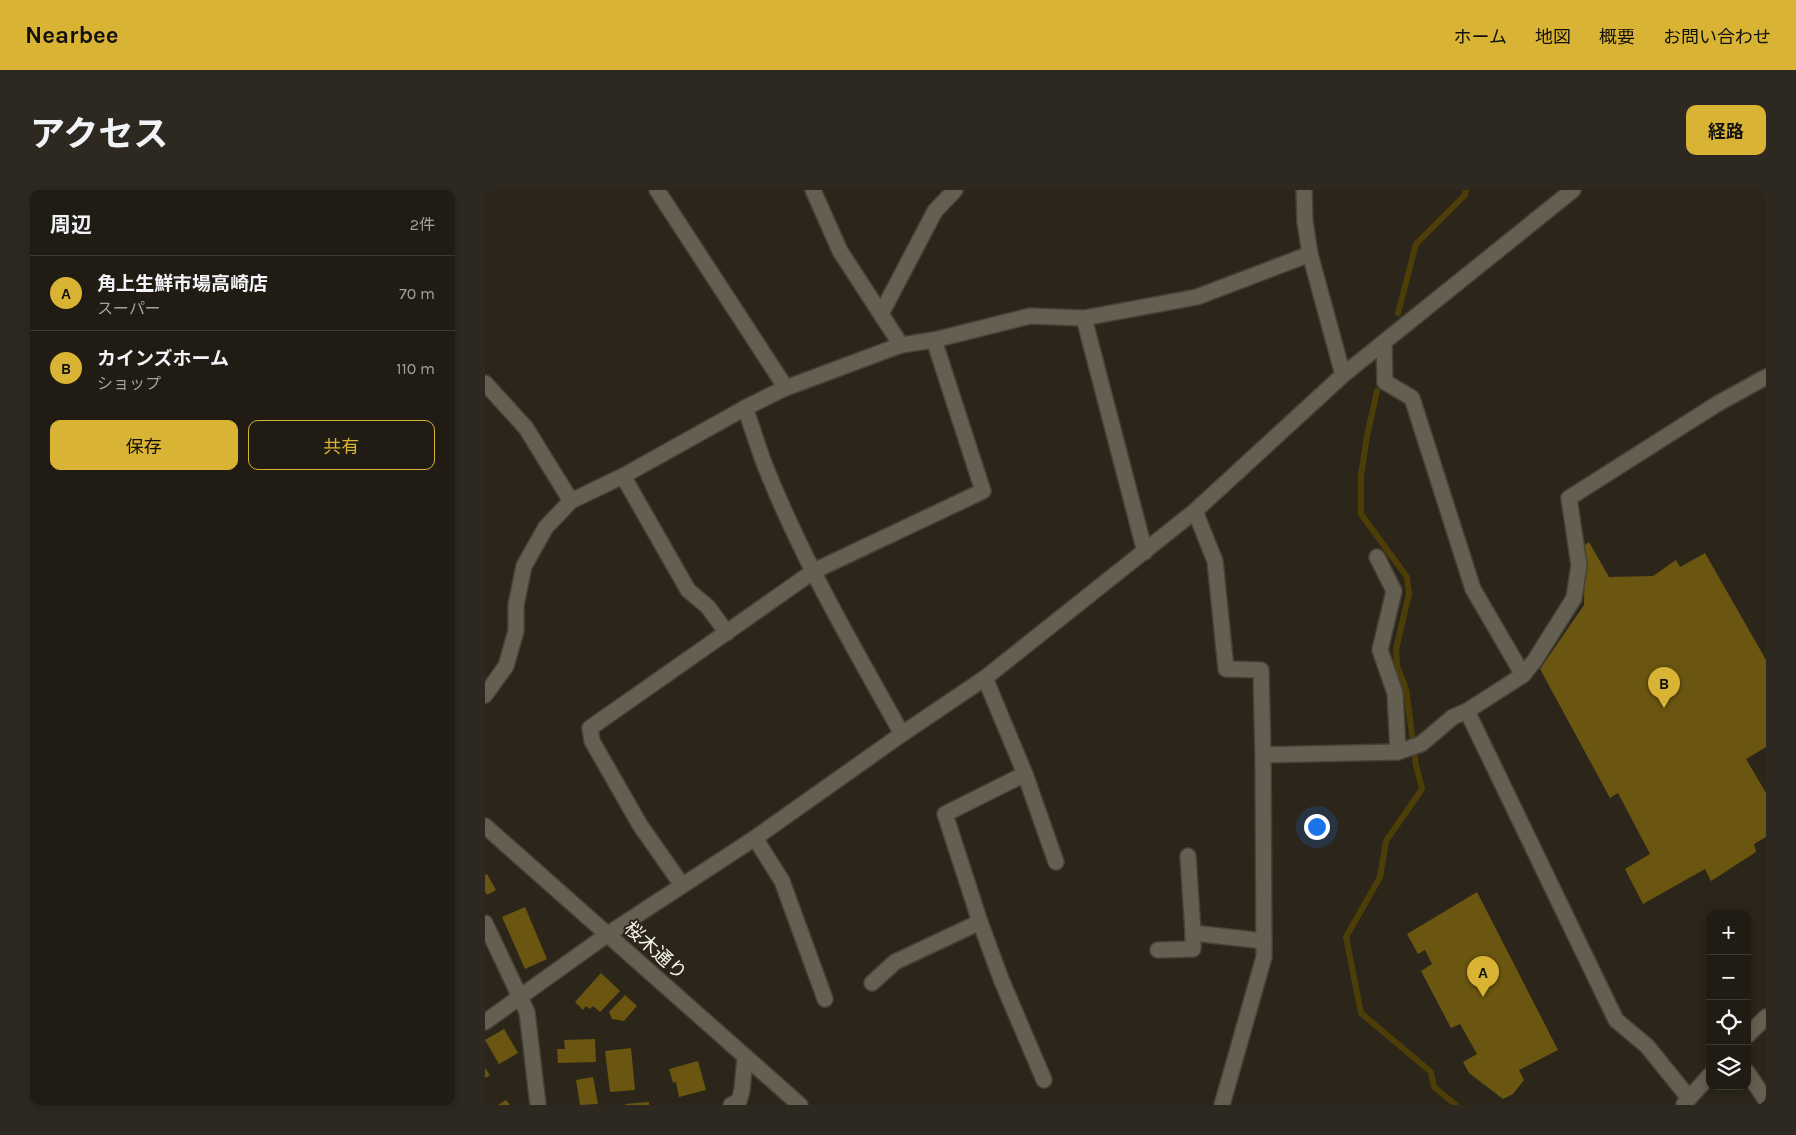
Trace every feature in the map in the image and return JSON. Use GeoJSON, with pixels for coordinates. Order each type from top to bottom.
{"type":"FeatureCollection","features":[{"type":"Feature","properties":{"kind":"street"},"geometry":{"type":"LineString","coordinates":[[657,190],[786,388]]}},
{"type":"Feature","properties":{"kind":"street"},"geometry":{"type":"LineString","coordinates":[[813,190],[840,251],[901,344]]}},
{"type":"Feature","properties":{"kind":"street"},"geometry":{"type":"LineString","coordinates":[[881,314],[935,211],[955,190]]}},
{"type":"Feature","properties":{"kind":"street"},"geometry":{"type":"LineString","coordinates":[[1304,190],[1309,254],[1343,375]]}},
{"type":"Feature","properties":{"kind":"street"},"geometry":{"type":"LineString","coordinates":[[485,1022],[608,934],[755,838],[985,678],[1145,552],[1195,510],[1343,375],[1384,344],[1573,190]]}},
{"type":"Feature","properties":{"kind":"street"},"geometry":{"type":"LineString","coordinates":[[485,695],[506,666],[516,631],[516,605],[524,566],[547,527],[571,501],[623,476],[745,408],[786,388],[901,344],[934,340],[1030,316],[1084,318],[1197,298],[1309,254]]}},
{"type":"Feature","properties":{"kind":"street"},"geometry":{"type":"LineString","coordinates":[[1084,318],[1145,552]]}},
{"type":"Feature","properties":{"kind":"street"},"geometry":{"type":"LineString","coordinates":[[682,885],[640,825],[591,741],[590,728],[814,571],[983,491],[934,340]]}},
{"type":"Feature","properties":{"kind":"street"},"geometry":{"type":"LineString","coordinates":[[1384,344],[1385,382],[1412,398],[1473,589],[1523,675]]}},
{"type":"Feature","properties":{"kind":"street"},"geometry":{"type":"LineString","coordinates":[[1263,755],[1398,752],[1421,744],[1453,717],[1467,711],[1523,675],[1535,660],[1574,598],[1579,565],[1569,498],[1717,404],[1766,376]]}},
{"type":"Feature","properties":{"kind":"street"},"geometry":{"type":"LineString","coordinates":[[485,383],[526,428],[571,501]]}},
{"type":"Feature","properties":{"kind":"street"},"geometry":{"type":"LineString","coordinates":[[745,408],[767,472],[814,571],[902,734]]}},
{"type":"Feature","properties":{"kind":"street"},"geometry":{"type":"LineString","coordinates":[[623,476],[688,590],[707,607],[727,633]]}},
{"type":"Feature","properties":{"kind":"street"},"geometry":{"type":"LineString","coordinates":[[1195,510],[1215,561],[1226,669],[1261,670],[1264,958],[1222,1105]]}},
{"type":"Feature","properties":{"kind":"street"},"geometry":{"type":"LineString","coordinates":[[1377,556],[1393,591],[1380,650],[1395,693],[1398,752]]}},
{"type":"Feature","properties":{"kind":"street"},"geometry":{"type":"LineString","coordinates":[[985,678],[1025,774],[1056,862]]}},
{"type":"Feature","properties":{"kind":"street"},"geometry":{"type":"LineString","coordinates":[[1467,711],[1616,1020],[1647,1046],[1686,1101],[1706,1079]]}},
{"type":"Feature","properties":{"kind":"street"},"geometry":{"type":"LineString","coordinates":[[1025,774],[945,814],[980,922],[1001,979],[1044,1080]]}},
{"type":"Feature","properties":{"kind":"street","name":"桜木通り"},"geometry":{"type":"LineString","coordinates":[[485,826],[799,1105]]}},
{"type":"Feature","properties":{"kind":"street"},"geometry":{"type":"LineString","coordinates":[[755,838],[782,881],[825,999]]}},
{"type":"Feature","properties":{"kind":"street"},"geometry":{"type":"LineString","coordinates":[[1158,950],[1193,949],[1188,856]]}},
{"type":"Feature","properties":{"kind":"street"},"geometry":{"type":"LineString","coordinates":[[872,983],[895,962],[980,922]]}},
{"type":"Feature","properties":{"kind":"street"},"geometry":{"type":"LineString","coordinates":[[485,923],[527,1012],[538,1105]]}},
{"type":"Feature","properties":{"kind":"street"},"geometry":{"type":"LineString","coordinates":[[1193,933],[1264,941]]}},
{"type":"Feature","properties":{"kind":"street"},"geometry":{"type":"LineString","coordinates":[[1751,1032],[1766,1017]]}},
{"type":"Feature","properties":{"kind":"street"},"geometry":{"type":"LineString","coordinates":[[731,1105],[739,1101],[745,1057]]}},
{"type":"Feature","properties":{"kind":"street"},"geometry":{"type":"LineString","coordinates":[[1751,1078],[1766,1100]]}},
{"type":"Feature","properties":{"kind":"building"},"geometry":{"type":"Polygon","coordinates":[[[1589,542],[1609,577],[1653,576],[1676,560],[1680,567],[1705,553],[1766,660],[1766,747],[1746,759],[1766,793],[1766,837],[1754,844],[1756,852],[1711,881],[1705,869],[1643,904],[1625,869],[1650,854],[1618,793],[1610,798],[1540,669],[1584,605],[1585,545],[1589,542]]]}},
{"type":"Feature","properties":{"kind":"building"},"geometry":{"type":"Polygon","coordinates":[[[487,874],[496,890],[487,895],[485,891],[485,875],[487,874]]]}},
{"type":"Feature","properties":{"kind":"building"},"geometry":{"type":"Polygon","coordinates":[[[1477,892],[1558,1050],[1519,1070],[1524,1080],[1513,1094],[1503,1099],[1469,1073],[1463,1062],[1477,1054],[1460,1024],[1451,1028],[1421,971],[1432,964],[1425,950],[1418,954],[1407,934],[1477,892]]]}},
{"type":"Feature","properties":{"kind":"building"},"geometry":{"type":"Polygon","coordinates":[[[525,907],[547,959],[525,969],[502,917],[525,907]]]}},
{"type":"Feature","properties":{"kind":"building"},"geometry":{"type":"Polygon","coordinates":[[[601,973],[620,991],[600,1012],[593,1006],[590,1009],[586,1006],[583,1010],[575,1002],[601,973]]]}},
{"type":"Feature","properties":{"kind":"building"},"geometry":{"type":"Polygon","coordinates":[[[625,995],[637,1006],[624,1021],[612,1019],[609,1012],[625,995]]]}},
{"type":"Feature","properties":{"kind":"building"},"geometry":{"type":"Polygon","coordinates":[[[504,1029],[518,1053],[499,1064],[485,1040],[504,1029]]]}},
{"type":"Feature","properties":{"kind":"building"},"geometry":{"type":"Polygon","coordinates":[[[595,1039],[596,1062],[558,1063],[557,1049],[565,1049],[564,1040],[595,1039]]]}},
{"type":"Feature","properties":{"kind":"building"},"geometry":{"type":"Polygon","coordinates":[[[631,1048],[635,1090],[610,1092],[605,1051],[631,1048]]]}},
{"type":"Feature","properties":{"kind":"building"},"geometry":{"type":"Polygon","coordinates":[[[698,1061],[706,1090],[679,1097],[676,1082],[673,1083],[669,1069],[698,1061]]]}},
{"type":"Feature","properties":{"kind":"building"},"geometry":{"type":"Polygon","coordinates":[[[485,1068],[490,1075],[485,1078],[485,1068]]]}},
{"type":"Feature","properties":{"kind":"building"},"geometry":{"type":"Polygon","coordinates":[[[593,1077],[598,1104],[580,1105],[576,1080],[593,1077]]]}},
{"type":"Feature","properties":{"kind":"building"},"geometry":{"type":"Polygon","coordinates":[[[506,1100],[510,1105],[498,1105],[506,1100]]]}},
{"type":"Feature","properties":{"kind":"building"},"geometry":{"type":"Polygon","coordinates":[[[649,1102],[649,1105],[625,1105],[625,1104],[649,1102]]]}},
{"type":"Feature","properties":{"kind":"waterway"},"geometry":{"type":"LineString","coordinates":[[1398,313],[1416,244],[1465,195],[1466,190]]}},
{"type":"Feature","properties":{"kind":"waterway"},"geometry":{"type":"LineString","coordinates":[[1377,391],[1361,475],[1361,514],[1407,577],[1409,594],[1396,649],[1397,666],[1406,689],[1416,765],[1422,789],[1386,841],[1380,877],[1346,937],[1361,1013],[1431,1072],[1434,1087],[1456,1105]]}},
{"type":"Feature","properties":{"kind":"place","name":"カインズホーム"},"geometry":{"type":"Point","coordinates":[1664,708]}},
{"type":"Feature","properties":{"kind":"place","name":"角上生鮮市場高崎店"},"geometry":{"type":"Point","coordinates":[1483,997]}}]}
